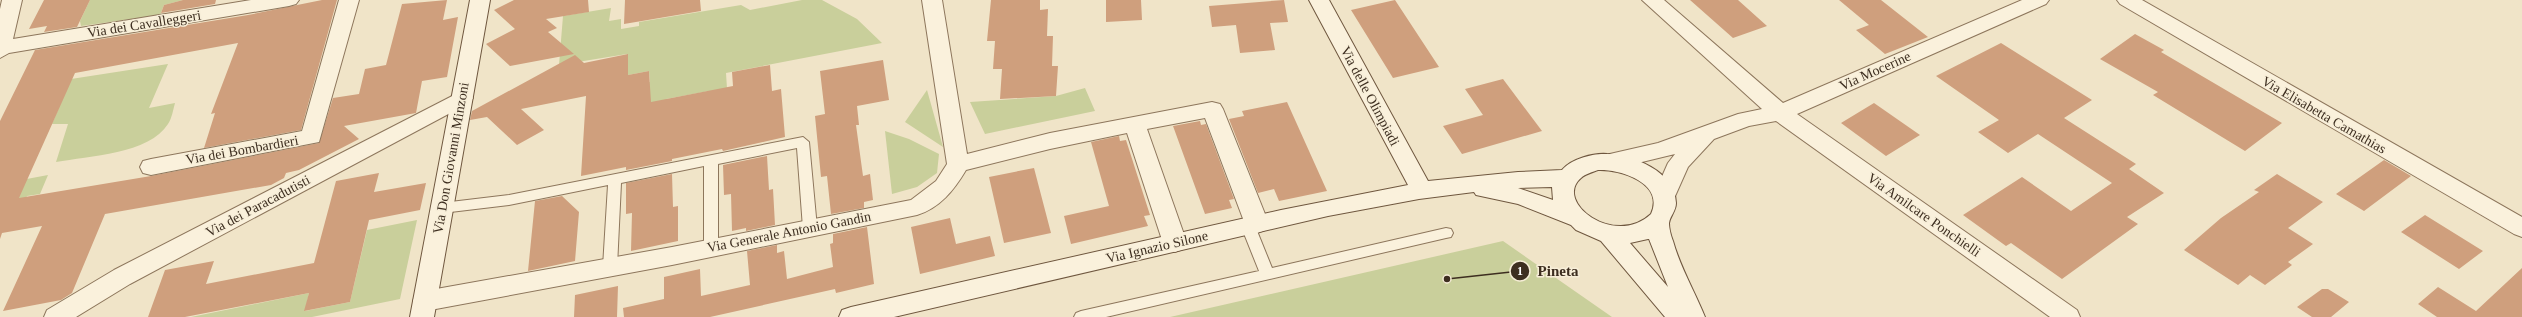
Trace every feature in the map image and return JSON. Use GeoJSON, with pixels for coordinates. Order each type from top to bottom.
{"type":"FeatureCollection","features":[{"type":"Feature","properties":{"kind":"street"},"geometry":{"type":"LineString","coordinates":[[1,49],[12,0]]}},
{"type":"Feature","properties":{"kind":"street","name":"Via dei Cavalleggeri"},"geometry":{"type":"LineString","coordinates":[[1,49],[248,3],[289,0]]}},
{"type":"Feature","properties":{"kind":"street","name":"Via dei Bombardieri"},"geometry":{"type":"LineString","coordinates":[[151,167],[312,137],[349,0]]}},
{"type":"Feature","properties":{"kind":"street","name":"Via Don Giovanni Minzoni"},"geometry":{"type":"LineString","coordinates":[[423,309],[480,0]]}},
{"type":"Feature","properties":{"kind":"street"},"geometry":{"type":"LineString","coordinates":[[932,0],[958,164],[1050,141],[1135,126],[1212,109],[1252,225]]}},
{"type":"Feature","properties":{"kind":"street","name":"Via delle Olimpiadi"},"geometry":{"type":"LineString","coordinates":[[1319,0],[1423,192]]}},
{"type":"Feature","properties":{"kind":"street","name":"Via Amilcare Ponchielli"},"geometry":{"type":"LineString","coordinates":[[1652,0],[1780,113],[2068,317]]}},
{"type":"Feature","properties":{"kind":"street","name":"Via Mocerine"},"geometry":{"type":"LineString","coordinates":[[1609,162],[1662,150],[1746,118],[1780,113],[2039,0]]}},
{"type":"Feature","properties":{"kind":"street","name":"Via Elisabetta Camathias"},"geometry":{"type":"LineString","coordinates":[[2127,0],[2522,228]]}},
{"type":"Feature","properties":{"kind":"street","name":"Via dei Paracadutisti"},"geometry":{"type":"LineString","coordinates":[[56,317],[122,277],[462,98]]}},
{"type":"Feature","properties":{"kind":"street"},"geometry":{"type":"LineString","coordinates":[[1135,126],[1175,243]]}},
{"type":"Feature","properties":{"kind":"street","name":"Via Mocerine"},"geometry":{"type":"LineString","coordinates":[[1664,197],[1679,163],[1709,133]]}},
{"type":"Feature","properties":{"kind":"street"},"geometry":{"type":"LineString","coordinates":[[1658,223],[1637,234],[1608,234],[1596,231],[1575,218],[1567,208],[1563,198],[1562,188],[1566,178],[1573,171],[1583,165],[1609,162],[1638,169],[1650,177],[1659,187],[1664,197],[1665,207],[1658,223],[1661,241],[1693,317]]}},
{"type":"Feature","properties":{"kind":"street","name":"Via Generale Antonio Gandin"},"geometry":{"type":"LineString","coordinates":[[423,309],[610,267],[917,207],[944,187],[958,164]]}},
{"type":"Feature","properties":{"kind":"street","name":"Via Ignazio Silone"},"geometry":{"type":"LineString","coordinates":[[851,317],[1252,225],[1464,185],[1510,180],[1566,178]]}},
{"type":"Feature","properties":{"kind":"street","name":"Via Ignazio Silone"},"geometry":{"type":"LineString","coordinates":[[1464,185],[1522,197],[1575,218]]}},
{"type":"Feature","properties":{"kind":"street"},"geometry":{"type":"LineString","coordinates":[[1608,234],[1680,317]]}},
{"type":"Feature","properties":{"kind":"lane"},"geometry":{"type":"LineString","coordinates":[[442,208],[509,200],[803,142],[810,228]]}},
{"type":"Feature","properties":{"kind":"lane"},"geometry":{"type":"LineString","coordinates":[[710,160],[711,248]]}},
{"type":"Feature","properties":{"kind":"lane"},"geometry":{"type":"LineString","coordinates":[[610,267],[615,179]]}},
{"type":"Feature","properties":{"kind":"lane"},"geometry":{"type":"LineString","coordinates":[[1252,225],[1267,274]]}},
{"type":"Feature","properties":{"kind":"lane"},"geometry":{"type":"LineString","coordinates":[[1081,317],[1446,233]]}},
{"type":"Feature","properties":{"kind":"green space"},"geometry":{"type":"Polygon","coordinates":[[[90,0],[183,0],[164,5],[160,15],[81,26],[80,21],[90,0]]]}},
{"type":"Feature","properties":{"kind":"green space"},"geometry":{"type":"Polygon","coordinates":[[[802,0],[822,0],[857,19],[882,43],[726,73],[728,104],[709,91],[666,99],[666,134],[636,85],[650,82],[649,71],[628,75],[627,54],[559,65],[563,16],[611,8],[609,21],[621,19],[621,29],[639,26],[639,22],[741,5],[750,10],[802,0]]]}},
{"type":"Feature","properties":{"kind":"green space"},"geometry":{"type":"Polygon","coordinates":[[[168,64],[149,108],[175,103],[168,124],[159,134],[147,142],[133,148],[56,162],[68,124],[52,124],[71,79],[168,64]]]}},
{"type":"Feature","properties":{"kind":"green space"},"geometry":{"type":"Polygon","coordinates":[[[1085,88],[1095,111],[985,134],[970,102],[1056,96],[1085,88]]]}},
{"type":"Feature","properties":{"kind":"green space"},"geometry":{"type":"Polygon","coordinates":[[[927,90],[943,147],[905,122],[927,90]]]}},
{"type":"Feature","properties":{"kind":"green space"},"geometry":{"type":"Polygon","coordinates":[[[885,131],[909,139],[939,154],[937,173],[917,187],[892,194],[885,131]]]}},
{"type":"Feature","properties":{"kind":"green space"},"geometry":{"type":"Polygon","coordinates":[[[48,175],[40,194],[27,196],[21,208],[0,184],[48,175]]]}},
{"type":"Feature","properties":{"kind":"green space"},"geometry":{"type":"Polygon","coordinates":[[[417,220],[400,299],[312,317],[191,317],[309,293],[305,311],[350,302],[367,230],[417,220]]]}},
{"type":"Feature","properties":{"kind":"green space"},"geometry":{"type":"Polygon","coordinates":[[[1503,241],[1612,317],[1170,317],[1503,241]]]}},
{"type":"Feature","properties":{"kind":"building"},"geometry":{"type":"Polygon","coordinates":[[[44,0],[90,0],[77,27],[44,32],[47,26],[29,29],[44,0]]]}},
{"type":"Feature","properties":{"kind":"building"},"geometry":{"type":"Polygon","coordinates":[[[183,0],[216,0],[215,4],[161,13],[164,5],[183,0]]]}},
{"type":"Feature","properties":{"kind":"building"},"geometry":{"type":"Polygon","coordinates":[[[322,0],[337,0],[301,130],[204,148],[215,113],[211,114],[238,43],[75,73],[19,198],[151,176],[319,143],[333,98],[359,94],[365,69],[386,65],[402,4],[447,0],[443,20],[458,17],[447,77],[422,81],[416,113],[344,126],[359,139],[299,170],[286,173],[284,178],[271,185],[105,214],[72,293],[61,300],[3,311],[42,226],[2,233],[0,239],[0,121],[35,50],[248,15],[322,0]]]}},
{"type":"Feature","properties":{"kind":"building"},"geometry":{"type":"Polygon","coordinates":[[[514,0],[588,0],[589,12],[546,19],[557,28],[548,32],[574,54],[510,66],[486,44],[515,29],[494,10],[514,0]]]}},
{"type":"Feature","properties":{"kind":"building"},"geometry":{"type":"Polygon","coordinates":[[[625,0],[700,0],[701,11],[624,24],[625,0]]]}},
{"type":"Feature","properties":{"kind":"building"},"geometry":{"type":"Polygon","coordinates":[[[991,0],[1040,0],[1040,10],[1048,9],[1047,36],[1053,36],[1052,66],[1058,66],[1056,96],[1000,99],[1002,69],[993,69],[995,41],[987,41],[991,0]]]}},
{"type":"Feature","properties":{"kind":"building"},"geometry":{"type":"Polygon","coordinates":[[[1106,0],[1141,0],[1142,20],[1106,22],[1106,0]]]}},
{"type":"Feature","properties":{"kind":"building"},"geometry":{"type":"Polygon","coordinates":[[[1284,0],[1288,22],[1270,23],[1275,50],[1240,53],[1236,25],[1212,27],[1209,6],[1284,0]]]}},
{"type":"Feature","properties":{"kind":"building"},"geometry":{"type":"Polygon","coordinates":[[[1395,0],[1439,67],[1393,78],[1351,10],[1395,0]]]}},
{"type":"Feature","properties":{"kind":"building"},"geometry":{"type":"Polygon","coordinates":[[[1690,0],[1738,0],[1767,26],[1733,38],[1690,0]]]}},
{"type":"Feature","properties":{"kind":"building"},"geometry":{"type":"Polygon","coordinates":[[[1839,0],[1881,0],[1928,37],[1885,54],[1856,30],[1869,25],[1839,0]]]}},
{"type":"Feature","properties":{"kind":"building"},"geometry":{"type":"Polygon","coordinates":[[[2135,34],[2164,50],[2161,52],[2282,123],[2245,151],[2153,95],[2158,92],[2100,59],[2135,34]]]}},
{"type":"Feature","properties":{"kind":"building"},"geometry":{"type":"Polygon","coordinates":[[[2001,43],[2092,100],[2064,118],[2136,164],[2129,169],[2164,193],[2127,217],[2138,224],[2062,279],[2011,243],[2006,246],[1963,215],[2022,177],[2071,211],[2112,183],[2038,134],[2008,153],[1978,132],[1999,120],[1936,76],[2001,43]]]}},
{"type":"Feature","properties":{"kind":"building"},"geometry":{"type":"Polygon","coordinates":[[[628,54],[628,75],[649,71],[651,102],[733,86],[732,72],[770,65],[772,91],[781,89],[785,137],[723,151],[722,149],[672,159],[672,161],[626,170],[626,167],[581,176],[586,96],[521,109],[544,130],[517,145],[487,117],[470,120],[472,111],[575,55],[584,63],[628,54]]]}},
{"type":"Feature","properties":{"kind":"building"},"geometry":{"type":"Polygon","coordinates":[[[883,60],[889,100],[857,106],[859,125],[856,125],[863,176],[870,174],[873,200],[864,202],[864,208],[831,214],[827,176],[821,177],[815,116],[825,114],[820,71],[883,60]]]}},
{"type":"Feature","properties":{"kind":"building"},"geometry":{"type":"Polygon","coordinates":[[[1503,79],[1542,131],[1462,154],[1443,126],[1483,115],[1465,89],[1503,79]]]}},
{"type":"Feature","properties":{"kind":"building"},"geometry":{"type":"Polygon","coordinates":[[[1287,102],[1327,191],[1279,201],[1274,189],[1258,193],[1229,119],[1244,116],[1242,111],[1287,102]]]}},
{"type":"Feature","properties":{"kind":"building"},"geometry":{"type":"Polygon","coordinates":[[[1874,103],[1920,135],[1886,156],[1841,123],[1874,103]]]}},
{"type":"Feature","properties":{"kind":"building"},"geometry":{"type":"Polygon","coordinates":[[[1200,121],[1201,125],[1206,124],[1234,199],[1229,200],[1232,208],[1205,214],[1173,126],[1200,121]]]}},
{"type":"Feature","properties":{"kind":"building"},"geometry":{"type":"Polygon","coordinates":[[[1119,136],[1120,141],[1126,140],[1150,215],[1144,216],[1148,226],[1071,244],[1064,216],[1109,206],[1091,142],[1119,136]]]}},
{"type":"Feature","properties":{"kind":"building"},"geometry":{"type":"Polygon","coordinates":[[[767,156],[769,190],[773,189],[775,225],[746,231],[746,228],[732,231],[731,194],[724,195],[723,165],[767,156]]]}},
{"type":"Feature","properties":{"kind":"building"},"geometry":{"type":"Polygon","coordinates":[[[2384,160],[2411,176],[2364,211],[2336,194],[2384,160]]]}},
{"type":"Feature","properties":{"kind":"building"},"geometry":{"type":"Polygon","coordinates":[[[1034,168],[1051,233],[1004,243],[989,177],[1034,168]]]}},
{"type":"Feature","properties":{"kind":"building"},"geometry":{"type":"Polygon","coordinates":[[[379,173],[374,192],[426,183],[420,210],[369,220],[350,302],[304,311],[309,293],[185,317],[148,317],[165,270],[214,261],[206,284],[314,263],[336,181],[379,173]]]}},
{"type":"Feature","properties":{"kind":"building"},"geometry":{"type":"Polygon","coordinates":[[[672,174],[673,207],[678,206],[678,241],[631,251],[632,213],[626,214],[626,183],[672,174]]]}},
{"type":"Feature","properties":{"kind":"building"},"geometry":{"type":"Polygon","coordinates":[[[2277,174],[2323,202],[2288,228],[2313,244],[2288,262],[2292,265],[2265,285],[2250,275],[2238,285],[2184,250],[2221,218],[2259,192],[2254,190],[2277,174]]]}},
{"type":"Feature","properties":{"kind":"building"},"geometry":{"type":"Polygon","coordinates":[[[562,196],[579,212],[575,261],[528,271],[535,201],[562,196]]]}},
{"type":"Feature","properties":{"kind":"building"},"geometry":{"type":"Polygon","coordinates":[[[2425,215],[2483,251],[2459,269],[2401,232],[2425,215]]]}},
{"type":"Feature","properties":{"kind":"building"},"geometry":{"type":"Polygon","coordinates":[[[950,218],[956,244],[990,236],[995,256],[920,274],[911,227],[950,218]]]}},
{"type":"Feature","properties":{"kind":"building"},"geometry":{"type":"Polygon","coordinates":[[[867,227],[874,284],[836,293],[835,289],[710,317],[624,317],[623,308],[664,299],[664,277],[700,269],[701,296],[750,285],[747,251],[777,245],[777,253],[784,251],[787,279],[833,267],[830,244],[833,243],[833,234],[867,227]]]}},
{"type":"Feature","properties":{"kind":"building"},"geometry":{"type":"Polygon","coordinates":[[[2522,268],[2522,317],[2437,317],[2418,304],[2438,287],[2476,311],[2522,268]]]}},
{"type":"Feature","properties":{"kind":"building"},"geometry":{"type":"Polygon","coordinates":[[[618,286],[617,317],[574,317],[575,295],[618,286]]]}},
{"type":"Feature","properties":{"kind":"building"},"geometry":{"type":"Polygon","coordinates":[[[2322,289],[2328,289],[2349,302],[2331,317],[2312,317],[2297,307],[2322,289]]]}},
{"type":"Feature","properties":{"kind":"place","name":"Pineta"},"geometry":{"type":"Point","coordinates":[1447,279]}}]}
